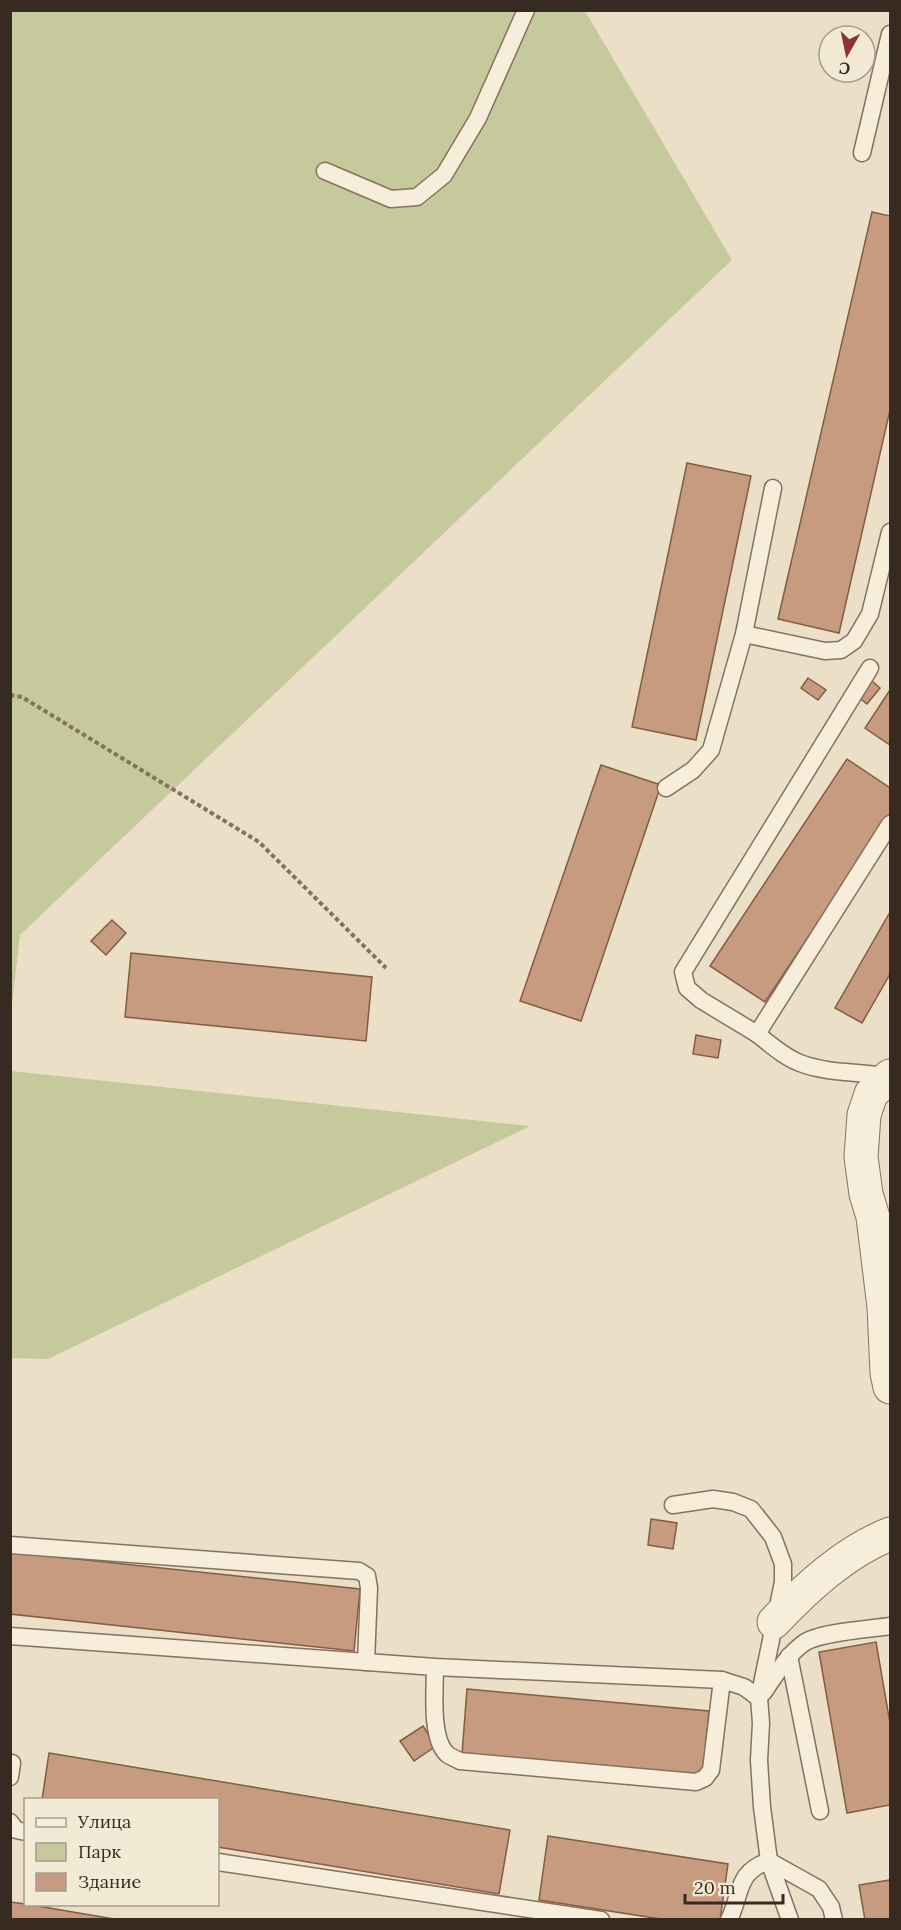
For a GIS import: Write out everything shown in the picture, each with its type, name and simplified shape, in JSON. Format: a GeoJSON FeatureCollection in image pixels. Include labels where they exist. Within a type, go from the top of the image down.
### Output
{"type":"FeatureCollection","features":[{"type":"Feature","properties":{"kind":"street"},"geometry":{"type":"LineString","coordinates":[[890,1076],[871,1094],[864,1115],[861,1157],[866,1194],[873,1217],[884,1307],[887,1373],[891,1387]]}},
{"type":"Feature","properties":{"kind":"street"},"geometry":{"type":"LineString","coordinates":[[774,1622],[813,1584],[852,1555],[891,1534]]}},
{"type":"Feature","properties":{"kind":"lane"},"geometry":{"type":"LineString","coordinates":[[325,171],[391,199],[417,197],[444,175],[478,118],[526,10]]}},
{"type":"Feature","properties":{"kind":"lane"},"geometry":{"type":"LineString","coordinates":[[862,153],[891,34]]}},
{"type":"Feature","properties":{"kind":"lane"},"geometry":{"type":"LineString","coordinates":[[666,788],[693,770],[711,750],[744,634],[773,488]]}},
{"type":"Feature","properties":{"kind":"lane"},"geometry":{"type":"LineString","coordinates":[[744,634],[825,651],[841,650],[848,646],[854,641],[870,614],[891,532]]}},
{"type":"Feature","properties":{"kind":"lane"},"geometry":{"type":"LineString","coordinates":[[870,668],[683,972],[687,988],[701,1000],[757,1034],[785,1055],[801,1063],[824,1069],[890,1076]]}},
{"type":"Feature","properties":{"kind":"lane"},"geometry":{"type":"LineString","coordinates":[[757,1034],[891,824]]}},
{"type":"Feature","properties":{"kind":"lane"},"geometry":{"type":"LineString","coordinates":[[673,1505],[713,1499],[733,1502],[751,1509],[773,1537],[783,1564],[783,1581],[759,1698],[761,1723],[759,1760],[762,1807],[770,1861],[790,1920]]}},
{"type":"Feature","properties":{"kind":"lane"},"geometry":{"type":"LineString","coordinates":[[10,1545],[359,1571],[367,1576],[369,1588],[366,1662]]}},
{"type":"Feature","properties":{"kind":"lane"},"geometry":{"type":"LineString","coordinates":[[759,1698],[789,1656],[806,1641],[822,1636],[891,1626]]}},
{"type":"Feature","properties":{"kind":"lane"},"geometry":{"type":"LineString","coordinates":[[10,1636],[435,1667],[722,1680],[744,1687],[759,1698]]}},
{"type":"Feature","properties":{"kind":"lane"},"geometry":{"type":"LineString","coordinates":[[789,1656],[820,1811]]}},
{"type":"Feature","properties":{"kind":"lane"},"geometry":{"type":"LineString","coordinates":[[435,1667],[435,1725],[440,1742],[447,1754],[460,1761],[696,1782],[705,1778],[711,1770],[722,1680]]}},
{"type":"Feature","properties":{"kind":"lane"},"geometry":{"type":"LineString","coordinates":[[10,1822],[16,1830],[24,1832]]}},
{"type":"Feature","properties":{"kind":"lane"},"geometry":{"type":"LineString","coordinates":[[729,1920],[740,1884],[756,1865],[770,1861],[819,1889],[831,1907],[834,1920]]}},
{"type":"Feature","properties":{"kind":"lane"},"geometry":{"type":"LineString","coordinates":[[219,1862],[601,1920]]}},
{"type":"Feature","properties":{"kind":"path"},"geometry":{"type":"LineString","coordinates":[[10,695],[22,697],[259,842],[386,968]]}},
{"type":"Feature","properties":{"kind":"green space"},"geometry":{"type":"Polygon","coordinates":[[[11,11],[585,11],[732,260],[20,935],[11,1012],[11,11]]]}},
{"type":"Feature","properties":{"kind":"green space"},"geometry":{"type":"Polygon","coordinates":[[[11,1071],[530,1126],[48,1359],[11,1358],[11,1071]]]}},
{"type":"Feature","properties":{"kind":"building"},"geometry":{"type":"Polygon","coordinates":[[[872,212],[890,216],[890,410],[839,633],[778,619],[872,212]]]}},
{"type":"Feature","properties":{"kind":"building"},"geometry":{"type":"Polygon","coordinates":[[[687,463],[751,476],[696,740],[632,727],[687,463]]]}},
{"type":"Feature","properties":{"kind":"building"},"geometry":{"type":"Polygon","coordinates":[[[808,678],[826,690],[818,700],[801,688],[808,678]]]}},
{"type":"Feature","properties":{"kind":"building"},"geometry":{"type":"Polygon","coordinates":[[[872,681],[880,688],[867,704],[858,697],[872,681]]]}},
{"type":"Feature","properties":{"kind":"building"},"geometry":{"type":"Polygon","coordinates":[[[890,690],[890,745],[865,728],[890,690]]]}},
{"type":"Feature","properties":{"kind":"building"},"geometry":{"type":"Polygon","coordinates":[[[847,759],[890,788],[890,814],[765,1002],[710,966],[847,759]]]}},
{"type":"Feature","properties":{"kind":"building"},"geometry":{"type":"Polygon","coordinates":[[[601,765],[661,785],[581,1021],[520,1001],[601,765]]]}},
{"type":"Feature","properties":{"kind":"building"},"geometry":{"type":"Polygon","coordinates":[[[890,912],[890,974],[862,1023],[835,1008],[890,912]]]}},
{"type":"Feature","properties":{"kind":"building"},"geometry":{"type":"Polygon","coordinates":[[[112,920],[126,933],[106,955],[91,941],[112,920]]]}},
{"type":"Feature","properties":{"kind":"building"},"geometry":{"type":"Polygon","coordinates":[[[131,953],[372,977],[366,1041],[125,1017],[131,953]]]}},
{"type":"Feature","properties":{"kind":"building"},"geometry":{"type":"Polygon","coordinates":[[[696,1035],[721,1040],[718,1058],[693,1054],[696,1035]]]}},
{"type":"Feature","properties":{"kind":"building"},"geometry":{"type":"Polygon","coordinates":[[[651,1519],[677,1523],[673,1549],[648,1545],[651,1519]]]}},
{"type":"Feature","properties":{"kind":"building"},"geometry":{"type":"Polygon","coordinates":[[[10,1552],[360,1589],[354,1651],[10,1614],[10,1552]]]}},
{"type":"Feature","properties":{"kind":"building"},"geometry":{"type":"Polygon","coordinates":[[[876,1642],[890,1723],[890,1805],[847,1813],[819,1652],[876,1642]]]}},
{"type":"Feature","properties":{"kind":"building"},"geometry":{"type":"Polygon","coordinates":[[[467,1689],[709,1711],[703,1775],[462,1754],[467,1689]]]}},
{"type":"Feature","properties":{"kind":"building"},"geometry":{"type":"Polygon","coordinates":[[[423,1726],[436,1746],[414,1761],[400,1741],[423,1726]]]}},
{"type":"Feature","properties":{"kind":"building"},"geometry":{"type":"Polygon","coordinates":[[[49,1753],[510,1830],[499,1894],[219,1847],[219,1798],[42,1798],[49,1753]]]}},
{"type":"Feature","properties":{"kind":"building"},"geometry":{"type":"Polygon","coordinates":[[[548,1836],[728,1864],[720,1920],[667,1920],[539,1900],[548,1836]]]}},
{"type":"Feature","properties":{"kind":"building"},"geometry":{"type":"Polygon","coordinates":[[[890,1880],[890,1920],[865,1920],[859,1885],[890,1880]]]}},
{"type":"Feature","properties":{"kind":"building"},"geometry":{"type":"Polygon","coordinates":[[[10,1902],[120,1920],[10,1920],[10,1902]]]}}]}
